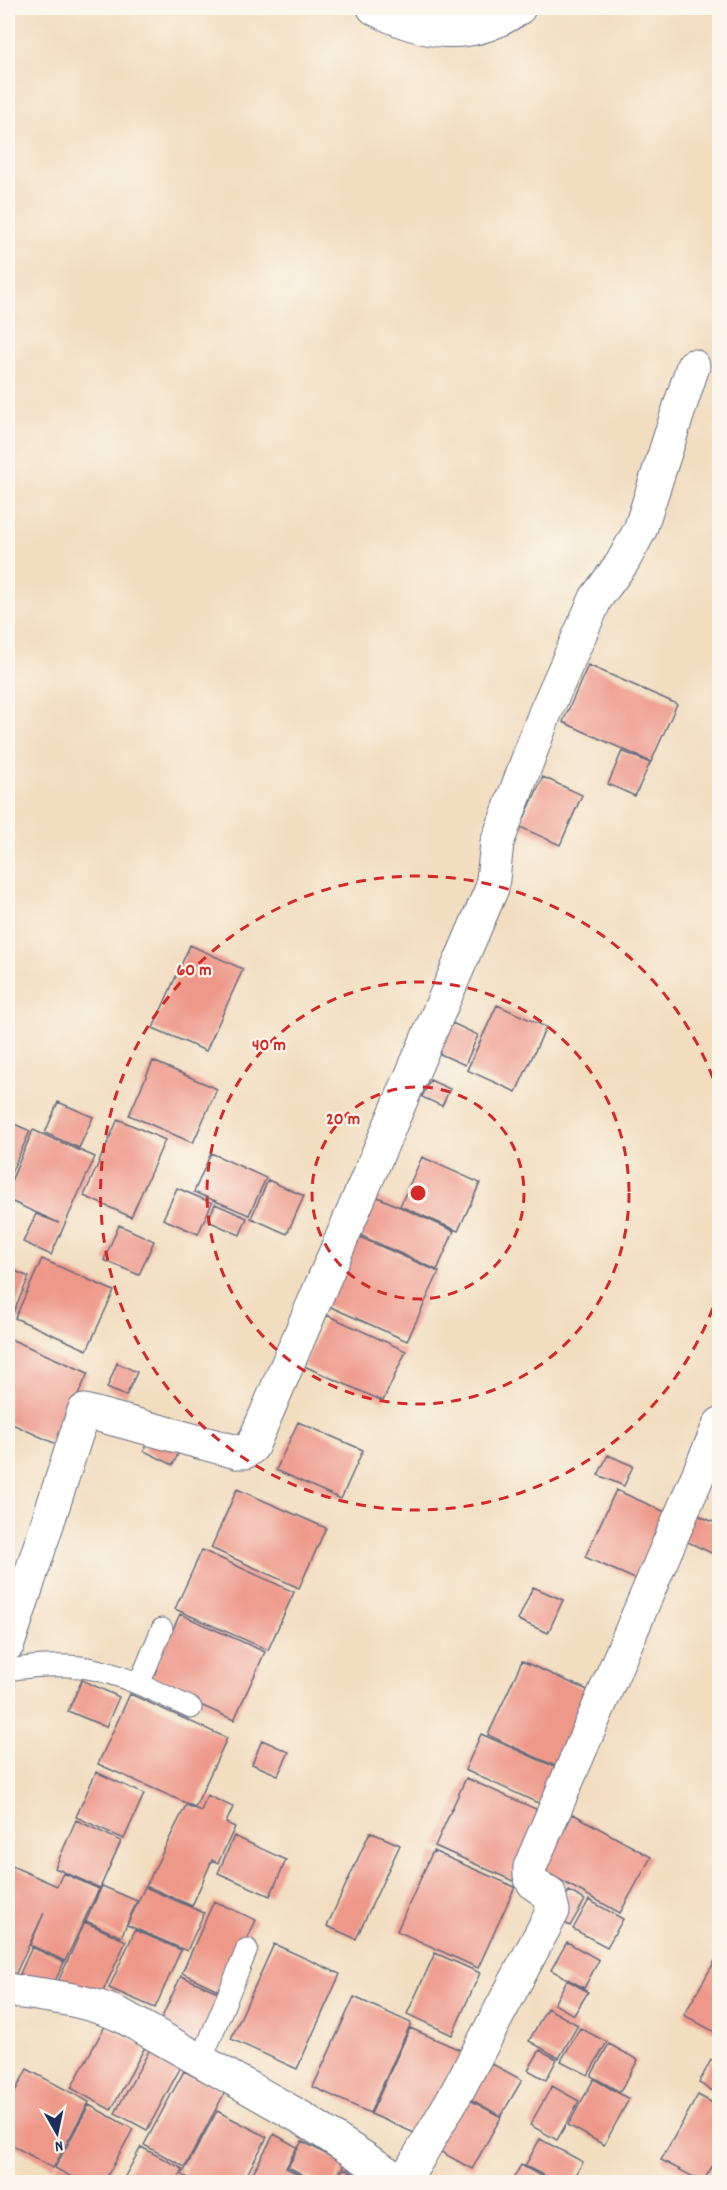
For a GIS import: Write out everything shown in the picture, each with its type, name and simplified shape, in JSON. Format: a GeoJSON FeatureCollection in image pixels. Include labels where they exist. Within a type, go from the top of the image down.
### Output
{"type":"FeatureCollection","features":[{"type":"Feature","properties":{"kind":"street"},"geometry":{"type":"LineString","coordinates":[[374,8],[404,23],[444,31],[475,30],[519,8]]}},
{"type":"Feature","properties":{"kind":"street"},"geometry":{"type":"LineString","coordinates":[[8,1644],[84,1411],[237,1452],[245,1452],[252,1447],[492,888],[497,843],[545,713],[596,598],[622,563],[640,530],[693,366]]}},
{"type":"Feature","properties":{"kind":"street"},"geometry":{"type":"LineString","coordinates":[[9,1994],[102,2006],[302,2118],[402,2182],[458,2090],[553,1911],[549,1893],[533,1884],[529,1876],[530,1867],[720,1424]]}},
{"type":"Feature","properties":{"kind":"lane"},"geometry":{"type":"LineString","coordinates":[[139,1684],[162,1629]]}},
{"type":"Feature","properties":{"kind":"lane"},"geometry":{"type":"LineString","coordinates":[[8,1670],[56,1664],[84,1666],[113,1673],[190,1708]]}},
{"type":"Feature","properties":{"kind":"lane"},"geometry":{"type":"LineString","coordinates":[[201,2061],[247,1950]]}},
{"type":"Feature","properties":{"kind":"building"},"geometry":{"type":"Polygon","coordinates":[[[588,665],[677,704],[651,762],[563,722],[588,665]]]}},
{"type":"Feature","properties":{"kind":"building"},"geometry":{"type":"Polygon","coordinates":[[[622,751],[650,763],[635,796],[608,784],[622,751]]]}},
{"type":"Feature","properties":{"kind":"building"},"geometry":{"type":"Polygon","coordinates":[[[543,777],[582,795],[560,845],[520,827],[543,777]]]}},
{"type":"Feature","properties":{"kind":"building"},"geometry":{"type":"Polygon","coordinates":[[[190,945],[243,969],[206,1051],[153,1028],[190,945]]]}},
{"type":"Feature","properties":{"kind":"building"},"geometry":{"type":"Polygon","coordinates":[[[497,1005],[546,1027],[516,1092],[467,1070],[497,1005]]]}},
{"type":"Feature","properties":{"kind":"building"},"geometry":{"type":"Polygon","coordinates":[[[452,1023],[478,1035],[465,1065],[438,1053],[452,1023]]]}},
{"type":"Feature","properties":{"kind":"building"},"geometry":{"type":"Polygon","coordinates":[[[153,1061],[217,1089],[193,1143],[129,1115],[153,1061]]]}},
{"type":"Feature","properties":{"kind":"building"},"geometry":{"type":"Polygon","coordinates":[[[430,1080],[450,1089],[442,1106],[422,1097],[430,1080]]]}},
{"type":"Feature","properties":{"kind":"building"},"geometry":{"type":"Polygon","coordinates":[[[58,1102],[93,1117],[79,1148],[45,1133],[58,1102]]]}},
{"type":"Feature","properties":{"kind":"building"},"geometry":{"type":"Polygon","coordinates":[[[118,1119],[165,1140],[131,1217],[84,1196],[118,1119]]]}},
{"type":"Feature","properties":{"kind":"building"},"geometry":{"type":"Polygon","coordinates":[[[12,1123],[30,1131],[10,1175],[8,1174],[8,1132],[12,1123]]]}},
{"type":"Feature","properties":{"kind":"building"},"geometry":{"type":"Polygon","coordinates":[[[33,1130],[95,1157],[51,1255],[23,1242],[36,1214],[59,1223],[8,1200],[8,1188],[33,1130]]]}},
{"type":"Feature","properties":{"kind":"building"},"geometry":{"type":"Polygon","coordinates":[[[211,1153],[266,1178],[249,1215],[194,1192],[211,1153]]]}},
{"type":"Feature","properties":{"kind":"building"},"geometry":{"type":"Polygon","coordinates":[[[422,1157],[480,1183],[458,1231],[400,1206],[422,1157]]]}},
{"type":"Feature","properties":{"kind":"building"},"geometry":{"type":"Polygon","coordinates":[[[268,1180],[304,1196],[287,1234],[251,1218],[268,1180]]]}},
{"type":"Feature","properties":{"kind":"building"},"geometry":{"type":"Polygon","coordinates":[[[177,1188],[212,1203],[198,1234],[163,1219],[177,1188]]]}},
{"type":"Feature","properties":{"kind":"building"},"geometry":{"type":"Polygon","coordinates":[[[373,1195],[454,1231],[437,1270],[355,1233],[373,1195]]]}},
{"type":"Feature","properties":{"kind":"building"},"geometry":{"type":"Polygon","coordinates":[[[215,1204],[247,1218],[240,1235],[208,1221],[215,1204]]]}},
{"type":"Feature","properties":{"kind":"building"},"geometry":{"type":"Polygon","coordinates":[[[119,1225],[154,1241],[139,1275],[104,1260],[119,1225]]]}},
{"type":"Feature","properties":{"kind":"building"},"geometry":{"type":"Polygon","coordinates":[[[355,1235],[439,1272],[407,1341],[324,1304],[355,1235]]]}},
{"type":"Feature","properties":{"kind":"building"},"geometry":{"type":"Polygon","coordinates":[[[42,1259],[114,1291],[87,1350],[15,1318],[42,1259]]]}},
{"type":"Feature","properties":{"kind":"building"},"geometry":{"type":"Polygon","coordinates":[[[8,1268],[29,1277],[8,1324],[8,1268]]]}},
{"type":"Feature","properties":{"kind":"building"},"geometry":{"type":"Polygon","coordinates":[[[327,1315],[406,1351],[383,1401],[304,1366],[327,1315]]]}},
{"type":"Feature","properties":{"kind":"building"},"geometry":{"type":"Polygon","coordinates":[[[8,1338],[88,1373],[56,1444],[8,1422],[8,1338]]]}},
{"type":"Feature","properties":{"kind":"building"},"geometry":{"type":"Polygon","coordinates":[[[117,1363],[137,1372],[126,1396],[107,1388],[117,1363]]]}},
{"type":"Feature","properties":{"kind":"building"},"geometry":{"type":"Polygon","coordinates":[[[298,1422],[363,1450],[341,1499],[276,1470],[298,1422]]]}},
{"type":"Feature","properties":{"kind":"building"},"geometry":{"type":"Polygon","coordinates":[[[151,1434],[181,1447],[173,1465],[144,1451],[151,1434]]]}},
{"type":"Feature","properties":{"kind":"building"},"geometry":{"type":"Polygon","coordinates":[[[608,1455],[633,1466],[624,1486],[598,1475],[608,1455]]]}},
{"type":"Feature","properties":{"kind":"building"},"geometry":{"type":"Polygon","coordinates":[[[237,1489],[326,1528],[299,1588],[211,1548],[237,1489]]]}},
{"type":"Feature","properties":{"kind":"building"},"geometry":{"type":"Polygon","coordinates":[[[616,1490],[672,1515],[642,1582],[585,1557],[616,1490]]]}},
{"type":"Feature","properties":{"kind":"building"},"geometry":{"type":"Polygon","coordinates":[[[689,1511],[720,1525],[720,1557],[677,1537],[689,1511]]]}},
{"type":"Feature","properties":{"kind":"building"},"geometry":{"type":"Polygon","coordinates":[[[202,1550],[294,1592],[268,1650],[175,1609],[202,1550]]]}},
{"type":"Feature","properties":{"kind":"building"},"geometry":{"type":"Polygon","coordinates":[[[533,1587],[563,1600],[548,1633],[518,1620],[533,1587]]]}},
{"type":"Feature","properties":{"kind":"building"},"geometry":{"type":"Polygon","coordinates":[[[180,1614],[265,1652],[234,1720],[149,1682],[180,1614]]]}},
{"type":"Feature","properties":{"kind":"building"},"geometry":{"type":"Polygon","coordinates":[[[522,1661],[601,1696],[566,1771],[488,1735],[522,1661]]]}},
{"type":"Feature","properties":{"kind":"building"},"geometry":{"type":"Polygon","coordinates":[[[82,1680],[119,1697],[106,1727],[68,1711],[82,1680]]]}},
{"type":"Feature","properties":{"kind":"building"},"geometry":{"type":"Polygon","coordinates":[[[130,1694],[227,1738],[195,1807],[98,1764],[130,1694]]]}},
{"type":"Feature","properties":{"kind":"building"},"geometry":{"type":"Polygon","coordinates":[[[481,1734],[566,1772],[549,1808],[465,1770],[481,1734]]]}},
{"type":"Feature","properties":{"kind":"building"},"geometry":{"type":"Polygon","coordinates":[[[262,1740],[289,1752],[278,1775],[252,1764],[262,1740]]]}},
{"type":"Feature","properties":{"kind":"building"},"geometry":{"type":"Polygon","coordinates":[[[96,1772],[144,1794],[124,1839],[76,1817],[96,1772]]]}},
{"type":"Feature","properties":{"kind":"building"},"geometry":{"type":"Polygon","coordinates":[[[466,1778],[545,1813],[513,1881],[435,1846],[466,1778]]]}},
{"type":"Feature","properties":{"kind":"building"},"geometry":{"type":"Polygon","coordinates":[[[207,1795],[233,1807],[226,1823],[235,1827],[218,1863],[212,1860],[192,1906],[146,1886],[186,1805],[201,1811],[207,1795]]]}},
{"type":"Feature","properties":{"kind":"building"},"geometry":{"type":"Polygon","coordinates":[[[573,1814],[651,1857],[620,1913],[542,1870],[573,1814]]]}},
{"type":"Feature","properties":{"kind":"building"},"geometry":{"type":"Polygon","coordinates":[[[76,1820],[121,1841],[100,1888],[55,1868],[76,1820]]]}},
{"type":"Feature","properties":{"kind":"building"},"geometry":{"type":"Polygon","coordinates":[[[370,1832],[400,1845],[356,1939],[327,1926],[370,1832]]]}},
{"type":"Feature","properties":{"kind":"building"},"geometry":{"type":"Polygon","coordinates":[[[234,1836],[286,1860],[270,1896],[218,1873],[234,1836]]]}},
{"type":"Feature","properties":{"kind":"building"},"geometry":{"type":"Polygon","coordinates":[[[433,1851],[515,1887],[478,1968],[397,1931],[433,1851]]]}},
{"type":"Feature","properties":{"kind":"building"},"geometry":{"type":"Polygon","coordinates":[[[12,1866],[57,1886],[63,1873],[99,1889],[65,1961],[30,1945],[44,1913],[9,1988],[8,1876],[12,1866]]]}},
{"type":"Feature","properties":{"kind":"building"},"geometry":{"type":"Polygon","coordinates":[[[102,1886],[137,1901],[121,1937],[86,1921],[102,1886]]]}},
{"type":"Feature","properties":{"kind":"building"},"geometry":{"type":"Polygon","coordinates":[[[145,1887],[204,1913],[187,1951],[127,1925],[145,1887]]]}},
{"type":"Feature","properties":{"kind":"building"},"geometry":{"type":"Polygon","coordinates":[[[569,1891],[585,1900],[570,1926],[554,1917],[569,1891]]]}},
{"type":"Feature","properties":{"kind":"building"},"geometry":{"type":"Polygon","coordinates":[[[589,1900],[623,1919],[607,1947],[573,1929],[589,1900]]]}},
{"type":"Feature","properties":{"kind":"building"},"geometry":{"type":"Polygon","coordinates":[[[214,1901],[256,1920],[222,1992],[182,1973],[214,1901]]]}},
{"type":"Feature","properties":{"kind":"building"},"geometry":{"type":"Polygon","coordinates":[[[85,1922],[126,1941],[99,2000],[58,1982],[85,1922]]]}},
{"type":"Feature","properties":{"kind":"building"},"geometry":{"type":"Polygon","coordinates":[[[135,1930],[181,1950],[155,2008],[109,1988],[135,1930]]]}},
{"type":"Feature","properties":{"kind":"building"},"geometry":{"type":"Polygon","coordinates":[[[567,1942],[599,1960],[584,1988],[551,1970],[567,1942]]]}},
{"type":"Feature","properties":{"kind":"building"},"geometry":{"type":"Polygon","coordinates":[[[274,1944],[340,1974],[297,2069],[231,2039],[274,1944]]]}},
{"type":"Feature","properties":{"kind":"building"},"geometry":{"type":"Polygon","coordinates":[[[32,1947],[64,1962],[50,1992],[18,1978],[32,1947]]]}},
{"type":"Feature","properties":{"kind":"building"},"geometry":{"type":"Polygon","coordinates":[[[720,1952],[720,2035],[684,2015],[720,1952]]]}},
{"type":"Feature","properties":{"kind":"building"},"geometry":{"type":"Polygon","coordinates":[[[435,1953],[480,1973],[452,2035],[407,2014],[435,1953]]]}},
{"type":"Feature","properties":{"kind":"building"},"geometry":{"type":"Polygon","coordinates":[[[181,1976],[222,1994],[198,2047],[157,2028],[181,1976]]]}},
{"type":"Feature","properties":{"kind":"building"},"geometry":{"type":"Polygon","coordinates":[[[567,1980],[588,1992],[574,2015],[554,2004],[567,1980]]]}},
{"type":"Feature","properties":{"kind":"building"},"geometry":{"type":"Polygon","coordinates":[[[354,1997],[411,2023],[370,2113],[313,2087],[354,1997]]]}},
{"type":"Feature","properties":{"kind":"building"},"geometry":{"type":"Polygon","coordinates":[[[547,2008],[578,2025],[559,2058],[529,2041],[547,2008]]]}},
{"type":"Feature","properties":{"kind":"building"},"geometry":{"type":"Polygon","coordinates":[[[105,2026],[145,2047],[111,2110],[71,2088],[105,2026]]]}},
{"type":"Feature","properties":{"kind":"building"},"geometry":{"type":"Polygon","coordinates":[[[410,2028],[467,2053],[428,2139],[371,2114],[410,2028]]]}},
{"type":"Feature","properties":{"kind":"building"},"geometry":{"type":"Polygon","coordinates":[[[580,2028],[607,2042],[588,2075],[561,2061],[580,2028]]]}},
{"type":"Feature","properties":{"kind":"building"},"geometry":{"type":"Polygon","coordinates":[[[153,2044],[184,2061],[147,2130],[115,2113],[153,2044]]]}},
{"type":"Feature","properties":{"kind":"building"},"geometry":{"type":"Polygon","coordinates":[[[609,2044],[638,2060],[620,2092],[591,2076],[609,2044]]]}},
{"type":"Feature","properties":{"kind":"building"},"geometry":{"type":"Polygon","coordinates":[[[540,2050],[557,2059],[546,2080],[528,2070],[540,2050]]]}},
{"type":"Feature","properties":{"kind":"building"},"geometry":{"type":"Polygon","coordinates":[[[483,2059],[522,2080],[501,2116],[463,2095],[483,2059]]]}},
{"type":"Feature","properties":{"kind":"building"},"geometry":{"type":"Polygon","coordinates":[[[711,2060],[720,2065],[720,2095],[699,2083],[711,2060]]]}},
{"type":"Feature","properties":{"kind":"building"},"geometry":{"type":"Polygon","coordinates":[[[27,2069],[89,2102],[53,2168],[8,2143],[8,2105],[27,2069]]]}},
{"type":"Feature","properties":{"kind":"building"},"geometry":{"type":"Polygon","coordinates":[[[184,2071],[225,2092],[185,2167],[144,2145],[184,2071]]]}},
{"type":"Feature","properties":{"kind":"building"},"geometry":{"type":"Polygon","coordinates":[[[594,2079],[629,2099],[604,2145],[568,2125],[594,2079]]]}},
{"type":"Feature","properties":{"kind":"building"},"geometry":{"type":"Polygon","coordinates":[[[552,2086],[579,2101],[557,2140],[530,2125],[552,2086]]]}},
{"type":"Feature","properties":{"kind":"building"},"geometry":{"type":"Polygon","coordinates":[[[461,2095],[501,2117],[472,2169],[432,2147],[461,2095]]]}},
{"type":"Feature","properties":{"kind":"building"},"geometry":{"type":"Polygon","coordinates":[[[698,2095],[720,2107],[720,2153],[703,2182],[661,2160],[698,2095]]]}},
{"type":"Feature","properties":{"kind":"building"},"geometry":{"type":"Polygon","coordinates":[[[89,2105],[133,2129],[104,2182],[81,2182],[55,2168],[89,2105]]]}},
{"type":"Feature","properties":{"kind":"building"},"geometry":{"type":"Polygon","coordinates":[[[217,2111],[267,2137],[243,2182],[197,2182],[182,2175],[217,2111]]]}},
{"type":"Feature","properties":{"kind":"building"},"geometry":{"type":"Polygon","coordinates":[[[274,2134],[297,2147],[286,2168],[306,2178],[303,2182],[248,2182],[274,2134]]]}},
{"type":"Feature","properties":{"kind":"building"},"geometry":{"type":"Polygon","coordinates":[[[540,2139],[583,2162],[572,2182],[557,2182],[525,2166],[540,2139]]]}},
{"type":"Feature","properties":{"kind":"building"},"geometry":{"type":"Polygon","coordinates":[[[302,2141],[344,2164],[334,2182],[317,2182],[288,2167],[302,2141]]]}},
{"type":"Feature","properties":{"kind":"building"},"geometry":{"type":"Polygon","coordinates":[[[141,2147],[183,2169],[176,2182],[122,2182],[141,2147]]]}},
{"type":"Feature","properties":{"kind":"building"},"geometry":{"type":"Polygon","coordinates":[[[521,2165],[552,2182],[511,2182],[521,2165]]]}},
{"type":"Feature","properties":{"kind":"building"},"geometry":{"type":"Polygon","coordinates":[[[344,2168],[367,2181],[336,2182],[344,2168]]]}}]}
